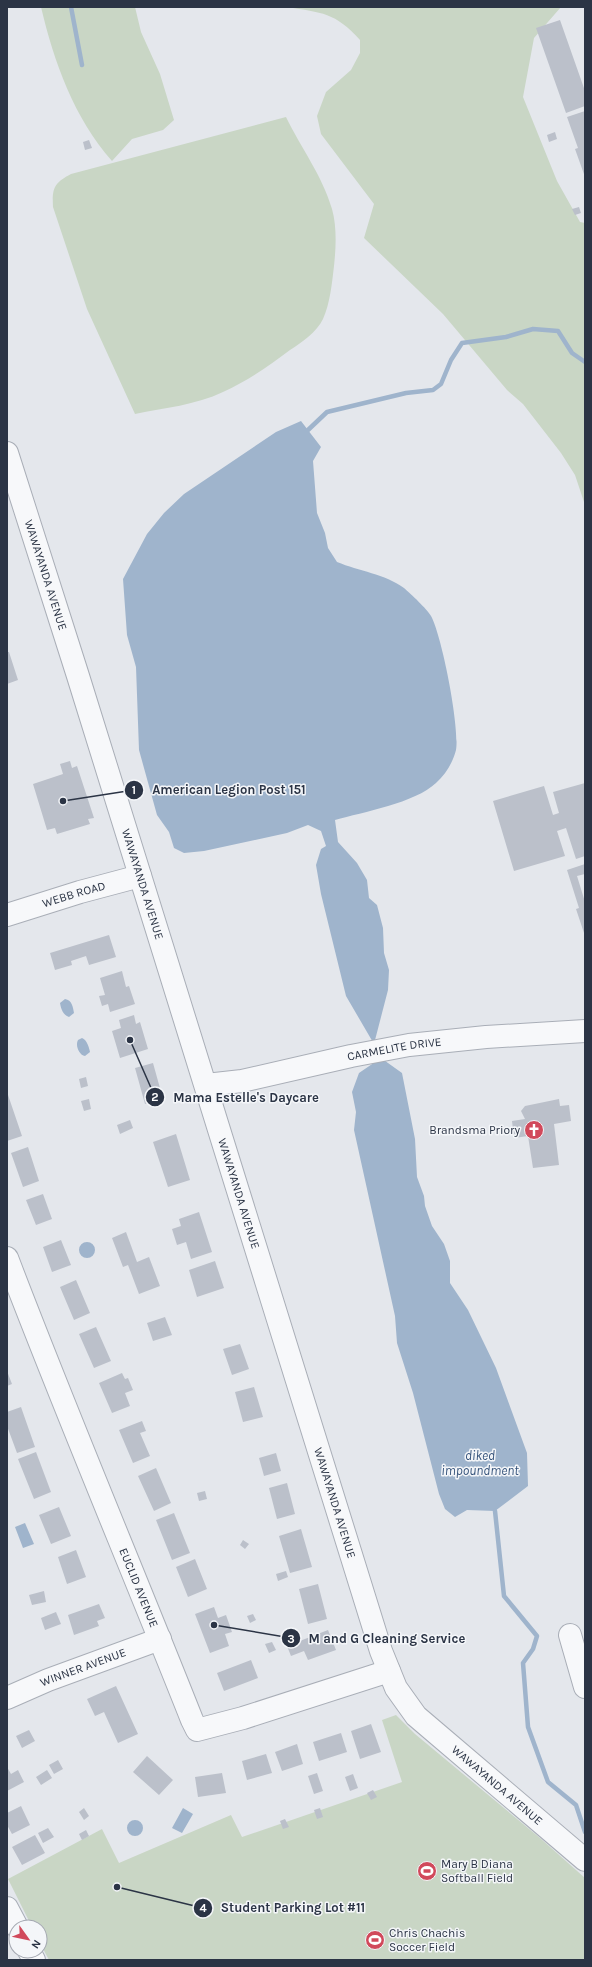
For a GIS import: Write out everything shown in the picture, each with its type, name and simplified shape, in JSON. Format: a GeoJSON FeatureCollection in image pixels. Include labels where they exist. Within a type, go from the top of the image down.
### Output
{"type":"FeatureCollection","features":[{"type":"Feature","properties":{"kind":"street","name":"WAWAYANDA AVENUE"},"geometry":{"type":"LineString","coordinates":[[7,453],[206,1085],[379,1644],[389,1671],[401,1697],[416,1716],[585,1860]]}},
{"type":"Feature","properties":{"kind":"street","name":"WEBB ROAD"},"geometry":{"type":"LineString","coordinates":[[7,915],[80,892],[140,876]]}},
{"type":"Feature","properties":{"kind":"street","name":"CARMELITE DRIVE"},"geometry":{"type":"LineString","coordinates":[[206,1085],[242,1081],[351,1056],[409,1045],[486,1037],[585,1031]]}},
{"type":"Feature","properties":{"kind":"street","name":"EUCLID AVENUE"},"geometry":{"type":"LineString","coordinates":[[7,1258],[46,1360],[197,1730],[243,1718],[389,1671]]}},
{"type":"Feature","properties":{"kind":"street"},"geometry":{"type":"LineString","coordinates":[[570,1635],[585,1687]]}},
{"type":"Feature","properties":{"kind":"street","name":"WINNER AVENUE"},"geometry":{"type":"LineString","coordinates":[[7,1698],[48,1680],[160,1639]]}},
{"type":"Feature","properties":{"kind":"street"},"geometry":{"type":"LineString","coordinates":[[7,1908],[13,1919]]}},
{"type":"Feature","properties":{"kind":"green space"},"geometry":{"type":"Polygon","coordinates":[[[41,7],[135,7],[141,32],[160,74],[174,120],[163,130],[132,139],[112,161],[87,127],[76,108],[59,69],[41,7]]]}},
{"type":"Feature","properties":{"kind":"green space"},"geometry":{"type":"Polygon","coordinates":[[[287,7],[561,7],[534,38],[523,97],[557,181],[580,222],[585,223],[585,505],[575,475],[561,453],[523,404],[507,390],[443,314],[364,238],[374,204],[321,134],[317,116],[326,92],[351,70],[360,53],[360,40],[343,24],[327,15],[287,7]]]}},
{"type":"Feature","properties":{"kind":"green space"},"geometry":{"type":"Polygon","coordinates":[[[286,117],[323,185],[334,216],[336,237],[334,266],[329,300],[323,319],[313,333],[304,341],[258,373],[232,388],[191,403],[135,414],[87,309],[53,207],[55,187],[61,180],[71,174],[286,117]]]}},
{"type":"Feature","properties":{"kind":"green space"},"geometry":{"type":"Polygon","coordinates":[[[396,1715],[415,1734],[540,1838],[585,1878],[585,1960],[49,1960],[48,1919],[28,1919],[8,1879],[102,1829],[119,1863],[231,1815],[242,1837],[402,1782],[382,1720],[396,1715]]]}},
{"type":"Feature","properties":{"kind":"water"},"geometry":{"type":"Polygon","coordinates":[[[301,421],[321,447],[313,461],[317,513],[325,533],[328,548],[337,562],[397,583],[429,613],[440,642],[453,703],[457,739],[456,750],[446,772],[436,783],[427,790],[402,801],[335,820],[338,842],[357,863],[367,880],[369,898],[377,905],[383,928],[384,953],[389,970],[388,990],[374,1044],[346,996],[321,894],[316,865],[321,849],[326,846],[321,831],[308,825],[287,833],[204,851],[184,853],[174,848],[169,832],[157,815],[139,750],[136,667],[127,635],[123,579],[147,534],[164,513],[184,494],[276,432],[301,421]]]}},
{"type":"Feature","properties":{"kind":"water"},"geometry":{"type":"Polygon","coordinates":[[[65,999],[71,1002],[73,1008],[74,1013],[69,1017],[64,1013],[60,1005],[60,1003],[65,999]]]}},
{"type":"Feature","properties":{"kind":"water"},"geometry":{"type":"Polygon","coordinates":[[[82,1038],[86,1042],[90,1052],[85,1056],[79,1052],[77,1047],[78,1040],[82,1038]]]}},
{"type":"Feature","properties":{"kind":"water","name":"diked impoundment"},"geometry":{"type":"Polygon","coordinates":[[[381,1058],[402,1073],[415,1139],[417,1177],[432,1226],[444,1244],[450,1261],[450,1283],[468,1310],[496,1368],[527,1453],[528,1486],[495,1511],[467,1510],[455,1517],[445,1509],[439,1494],[413,1393],[397,1343],[395,1316],[354,1130],[356,1112],[352,1092],[359,1073],[381,1058]]]}},
{"type":"Feature","properties":{"kind":"water"},"geometry":{"type":"Polygon","coordinates":[[[84,1242],[90,1242],[95,1247],[93,1256],[90,1258],[84,1258],[79,1253],[79,1247],[84,1242]]]}},
{"type":"Feature","properties":{"kind":"water"},"geometry":{"type":"Polygon","coordinates":[[[25,1523],[34,1544],[23,1548],[15,1527],[25,1523]]]}},
{"type":"Feature","properties":{"kind":"water"},"geometry":{"type":"Polygon","coordinates":[[[183,1808],[193,1814],[182,1833],[172,1828],[183,1808]]]}},
{"type":"Feature","properties":{"kind":"water"},"geometry":{"type":"Polygon","coordinates":[[[135,1820],[141,1822],[143,1828],[141,1834],[135,1836],[129,1834],[127,1828],[129,1822],[135,1820]]]}},
{"type":"Feature","properties":{"kind":"building"},"geometry":{"type":"Polygon","coordinates":[[[560,20],[585,91],[585,106],[566,113],[536,28],[560,20]]]}},
{"type":"Feature","properties":{"kind":"building"},"geometry":{"type":"Polygon","coordinates":[[[585,111],[585,177],[575,149],[578,148],[567,117],[585,111]]]}},
{"type":"Feature","properties":{"kind":"building"},"geometry":{"type":"Polygon","coordinates":[[[555,132],[557,139],[549,142],[547,135],[555,132]]]}},
{"type":"Feature","properties":{"kind":"building"},"geometry":{"type":"Polygon","coordinates":[[[89,140],[92,148],[85,150],[83,142],[89,140]]]}},
{"type":"Feature","properties":{"kind":"building"},"geometry":{"type":"Polygon","coordinates":[[[579,207],[581,213],[575,215],[572,209],[579,207]]]}},
{"type":"Feature","properties":{"kind":"building"},"geometry":{"type":"Polygon","coordinates":[[[7,652],[9,652],[18,680],[7,684],[7,652]]]}},
{"type":"Feature","properties":{"kind":"building"},"geometry":{"type":"Polygon","coordinates":[[[70,761],[72,768],[77,766],[94,818],[88,819],[90,824],[57,834],[55,828],[47,830],[33,784],[63,774],[60,764],[70,761]]]}},
{"type":"Feature","properties":{"kind":"building"},"geometry":{"type":"Polygon","coordinates":[[[585,783],[585,856],[576,859],[566,828],[557,831],[565,856],[514,871],[493,801],[544,786],[553,815],[559,813],[553,792],[585,783]]]}},
{"type":"Feature","properties":{"kind":"building"},"geometry":{"type":"Polygon","coordinates":[[[585,864],[585,874],[577,876],[585,902],[585,936],[576,909],[579,908],[567,870],[585,864]]]}},
{"type":"Feature","properties":{"kind":"building"},"geometry":{"type":"Polygon","coordinates":[[[109,935],[116,957],[89,965],[86,956],[71,961],[72,965],[55,970],[50,953],[109,935]]]}},
{"type":"Feature","properties":{"kind":"building"},"geometry":{"type":"Polygon","coordinates":[[[122,971],[126,987],[129,986],[135,1004],[110,1012],[108,1004],[102,1006],[99,996],[105,995],[100,978],[122,971]]]}},
{"type":"Feature","properties":{"kind":"building"},"geometry":{"type":"Polygon","coordinates":[[[134,1015],[136,1024],[140,1022],[148,1049],[120,1058],[112,1031],[121,1028],[119,1020],[134,1015]]]}},
{"type":"Feature","properties":{"kind":"building"},"geometry":{"type":"Polygon","coordinates":[[[153,1063],[163,1099],[145,1104],[135,1068],[153,1063]]]}},
{"type":"Feature","properties":{"kind":"building"},"geometry":{"type":"Polygon","coordinates":[[[86,1077],[88,1086],[81,1088],[79,1079],[86,1077]]]}},
{"type":"Feature","properties":{"kind":"building"},"geometry":{"type":"Polygon","coordinates":[[[7,1092],[22,1136],[7,1141],[7,1092]]]}},
{"type":"Feature","properties":{"kind":"building"},"geometry":{"type":"Polygon","coordinates":[[[89,1099],[91,1109],[84,1111],[81,1101],[89,1099]]]}},
{"type":"Feature","properties":{"kind":"building","name":"Brandsma Priory"},"geometry":{"type":"Polygon","coordinates":[[[559,1099],[560,1106],[569,1105],[571,1121],[554,1124],[559,1165],[533,1168],[528,1136],[514,1138],[512,1121],[525,1119],[521,1111],[525,1106],[559,1099]]]}},
{"type":"Feature","properties":{"kind":"building"},"geometry":{"type":"Polygon","coordinates":[[[130,1120],[133,1128],[120,1134],[117,1125],[130,1120]]]}},
{"type":"Feature","properties":{"kind":"building"},"geometry":{"type":"Polygon","coordinates":[[[176,1134],[190,1180],[168,1187],[153,1142],[176,1134]]]}},
{"type":"Feature","properties":{"kind":"building"},"geometry":{"type":"Polygon","coordinates":[[[28,1147],[39,1181],[23,1187],[11,1153],[28,1147]]]}},
{"type":"Feature","properties":{"kind":"building"},"geometry":{"type":"Polygon","coordinates":[[[43,1194],[52,1219],[36,1225],[26,1200],[43,1194]]]}},
{"type":"Feature","properties":{"kind":"building"},"geometry":{"type":"Polygon","coordinates":[[[199,1212],[212,1252],[191,1259],[186,1242],[177,1245],[172,1229],[181,1226],[179,1219],[199,1212]]]}},
{"type":"Feature","properties":{"kind":"building"},"geometry":{"type":"Polygon","coordinates":[[[126,1232],[137,1262],[149,1257],[160,1286],[139,1294],[128,1265],[123,1267],[112,1238],[126,1232]]]}},
{"type":"Feature","properties":{"kind":"building"},"geometry":{"type":"Polygon","coordinates":[[[61,1240],[71,1265],[52,1272],[43,1247],[61,1240]]]}},
{"type":"Feature","properties":{"kind":"building"},"geometry":{"type":"Polygon","coordinates":[[[215,1261],[224,1288],[197,1297],[189,1270],[215,1261]]]}},
{"type":"Feature","properties":{"kind":"building"},"geometry":{"type":"Polygon","coordinates":[[[76,1280],[90,1313],[74,1320],[60,1287],[76,1280]]]}},
{"type":"Feature","properties":{"kind":"building"},"geometry":{"type":"Polygon","coordinates":[[[165,1317],[172,1335],[153,1341],[147,1323],[165,1317]]]}},
{"type":"Feature","properties":{"kind":"building"},"geometry":{"type":"Polygon","coordinates":[[[96,1327],[111,1361],[94,1368],[79,1334],[96,1327]]]}},
{"type":"Feature","properties":{"kind":"building"},"geometry":{"type":"Polygon","coordinates":[[[240,1344],[249,1369],[232,1375],[223,1349],[240,1344]]]}},
{"type":"Feature","properties":{"kind":"building"},"geometry":{"type":"Polygon","coordinates":[[[7,1371],[12,1384],[7,1386],[7,1371]]]}},
{"type":"Feature","properties":{"kind":"building"},"geometry":{"type":"Polygon","coordinates":[[[122,1373],[125,1379],[128,1378],[133,1390],[125,1393],[130,1406],[112,1413],[99,1383],[122,1373]]]}},
{"type":"Feature","properties":{"kind":"building"},"geometry":{"type":"Polygon","coordinates":[[[254,1387],[263,1417],[243,1422],[235,1392],[254,1387]]]}},
{"type":"Feature","properties":{"kind":"building"},"geometry":{"type":"Polygon","coordinates":[[[21,1407],[35,1447],[17,1453],[7,1426],[7,1412],[21,1407]]]}},
{"type":"Feature","properties":{"kind":"building"},"geometry":{"type":"Polygon","coordinates":[[[142,1421],[146,1431],[140,1433],[150,1456],[133,1463],[119,1430],[142,1421]]]}},
{"type":"Feature","properties":{"kind":"building"},"geometry":{"type":"Polygon","coordinates":[[[36,1452],[51,1492],[34,1499],[18,1459],[36,1452]]]}},
{"type":"Feature","properties":{"kind":"building"},"geometry":{"type":"Polygon","coordinates":[[[276,1453],[281,1471],[264,1476],[259,1458],[276,1453]]]}},
{"type":"Feature","properties":{"kind":"building"},"geometry":{"type":"Polygon","coordinates":[[[156,1468],[171,1503],[154,1511],[138,1476],[156,1468]]]}},
{"type":"Feature","properties":{"kind":"building"},"geometry":{"type":"Polygon","coordinates":[[[287,1483],[295,1514],[277,1519],[269,1488],[287,1483]]]}},
{"type":"Feature","properties":{"kind":"building"},"geometry":{"type":"Polygon","coordinates":[[[205,1491],[207,1499],[199,1501],[197,1493],[205,1491]]]}},
{"type":"Feature","properties":{"kind":"building"},"geometry":{"type":"Polygon","coordinates":[[[59,1507],[71,1536],[51,1544],[39,1515],[59,1507]]]}},
{"type":"Feature","properties":{"kind":"building"},"geometry":{"type":"Polygon","coordinates":[[[174,1513],[190,1553],[172,1560],[156,1520],[174,1513]]]}},
{"type":"Feature","properties":{"kind":"building"},"geometry":{"type":"Polygon","coordinates":[[[301,1529],[312,1567],[290,1573],[279,1536],[301,1529]]]}},
{"type":"Feature","properties":{"kind":"building"},"geometry":{"type":"Polygon","coordinates":[[[243,1540],[249,1544],[245,1549],[240,1545],[243,1540]]]}},
{"type":"Feature","properties":{"kind":"building"},"geometry":{"type":"Polygon","coordinates":[[[76,1550],[86,1577],[67,1584],[58,1557],[76,1550]]]}},
{"type":"Feature","properties":{"kind":"building"},"geometry":{"type":"Polygon","coordinates":[[[195,1559],[207,1589],[188,1597],[176,1567],[195,1559]]]}},
{"type":"Feature","properties":{"kind":"building"},"geometry":{"type":"Polygon","coordinates":[[[286,1571],[288,1577],[278,1581],[276,1574],[286,1571]]]}},
{"type":"Feature","properties":{"kind":"building"},"geometry":{"type":"Polygon","coordinates":[[[318,1584],[327,1619],[308,1624],[299,1589],[318,1584]]]}},
{"type":"Feature","properties":{"kind":"building"},"geometry":{"type":"Polygon","coordinates":[[[44,1591],[46,1602],[32,1605],[29,1595],[44,1591]]]}},
{"type":"Feature","properties":{"kind":"building"},"geometry":{"type":"Polygon","coordinates":[[[99,1604],[105,1618],[97,1621],[99,1626],[74,1635],[68,1615],[99,1604]]]}},
{"type":"Feature","properties":{"kind":"building"},"geometry":{"type":"Polygon","coordinates":[[[214,1607],[218,1618],[226,1615],[232,1632],[225,1634],[229,1646],[210,1653],[195,1614],[214,1607]]]}},
{"type":"Feature","properties":{"kind":"building"},"geometry":{"type":"Polygon","coordinates":[[[56,1612],[61,1624],[45,1630],[41,1618],[56,1612]]]}},
{"type":"Feature","properties":{"kind":"building"},"geometry":{"type":"Polygon","coordinates":[[[253,1614],[256,1620],[250,1623],[247,1616],[253,1614]]]}},
{"type":"Feature","properties":{"kind":"building"},"geometry":{"type":"Polygon","coordinates":[[[328,1630],[336,1650],[308,1660],[304,1651],[291,1656],[287,1646],[328,1630]]]}},
{"type":"Feature","properties":{"kind":"building"},"geometry":{"type":"Polygon","coordinates":[[[272,1642],[276,1650],[269,1653],[265,1644],[272,1642]]]}},
{"type":"Feature","properties":{"kind":"building"},"geometry":{"type":"Polygon","coordinates":[[[251,1660],[258,1678],[224,1691],[217,1673],[251,1660]]]}},
{"type":"Feature","properties":{"kind":"building"},"geometry":{"type":"Polygon","coordinates":[[[116,1686],[138,1734],[118,1743],[104,1712],[95,1716],[87,1699],[116,1686]]]}},
{"type":"Feature","properties":{"kind":"building"},"geometry":{"type":"Polygon","coordinates":[[[371,1724],[381,1752],[360,1759],[351,1731],[371,1724]]]}},
{"type":"Feature","properties":{"kind":"building"},"geometry":{"type":"Polygon","coordinates":[[[29,1730],[35,1741],[22,1748],[16,1736],[29,1730]]]}},
{"type":"Feature","properties":{"kind":"building"},"geometry":{"type":"Polygon","coordinates":[[[341,1733],[347,1752],[319,1761],[313,1742],[341,1733]]]}},
{"type":"Feature","properties":{"kind":"building"},"geometry":{"type":"Polygon","coordinates":[[[297,1744],[303,1764],[282,1771],[275,1752],[297,1744]]]}},
{"type":"Feature","properties":{"kind":"building"},"geometry":{"type":"Polygon","coordinates":[[[266,1754],[272,1773],[247,1780],[242,1761],[266,1754]]]}},
{"type":"Feature","properties":{"kind":"building"},"geometry":{"type":"Polygon","coordinates":[[[147,1756],[173,1780],[159,1795],[133,1772],[147,1756]]]}},
{"type":"Feature","properties":{"kind":"building"},"geometry":{"type":"Polygon","coordinates":[[[58,1760],[63,1769],[54,1774],[49,1765],[58,1760]]]}},
{"type":"Feature","properties":{"kind":"building"},"geometry":{"type":"Polygon","coordinates":[[[7,1767],[11,1774],[18,1770],[24,1782],[7,1791],[7,1767]]]}},
{"type":"Feature","properties":{"kind":"building"},"geometry":{"type":"Polygon","coordinates":[[[47,1770],[52,1778],[41,1785],[36,1777],[47,1770]]]}},
{"type":"Feature","properties":{"kind":"building"},"geometry":{"type":"Polygon","coordinates":[[[222,1773],[226,1793],[198,1797],[195,1777],[222,1773]]]}},
{"type":"Feature","properties":{"kind":"building"},"geometry":{"type":"Polygon","coordinates":[[[317,1773],[323,1791],[314,1794],[308,1776],[317,1773]]]}},
{"type":"Feature","properties":{"kind":"building"},"geometry":{"type":"Polygon","coordinates":[[[353,1774],[358,1788],[350,1791],[345,1777],[353,1774]]]}},
{"type":"Feature","properties":{"kind":"building"},"geometry":{"type":"Polygon","coordinates":[[[373,1790],[377,1797],[371,1800],[367,1793],[373,1790]]]}},
{"type":"Feature","properties":{"kind":"building"},"geometry":{"type":"Polygon","coordinates":[[[21,1806],[30,1825],[12,1834],[7,1825],[7,1813],[21,1806]]]}},
{"type":"Feature","properties":{"kind":"building"},"geometry":{"type":"Polygon","coordinates":[[[84,1808],[89,1816],[84,1820],[79,1812],[84,1808]]]}},
{"type":"Feature","properties":{"kind":"building"},"geometry":{"type":"Polygon","coordinates":[[[320,1808],[323,1817],[317,1819],[314,1810],[320,1808]]]}},
{"type":"Feature","properties":{"kind":"building"},"geometry":{"type":"Polygon","coordinates":[[[285,1819],[289,1827],[283,1829],[280,1821],[285,1819]]]}},
{"type":"Feature","properties":{"kind":"building"},"geometry":{"type":"Polygon","coordinates":[[[48,1828],[54,1837],[43,1843],[38,1833],[48,1828]]]}},
{"type":"Feature","properties":{"kind":"building"},"geometry":{"type":"Polygon","coordinates":[[[86,1830],[89,1836],[82,1840],[79,1834],[86,1830]]]}},
{"type":"Feature","properties":{"kind":"building"},"geometry":{"type":"Polygon","coordinates":[[[35,1835],[45,1853],[22,1865],[12,1847],[35,1835]]]}},
{"type":"Feature","properties":{"kind":"waterway"},"geometry":{"type":"LineString","coordinates":[[71,7],[82,65]]}},
{"type":"Feature","properties":{"kind":"waterway"},"geometry":{"type":"LineString","coordinates":[[308,430],[327,412],[406,393],[433,390],[441,384],[451,360],[462,343],[506,337],[533,329],[558,331],[572,353],[585,362]]}},
{"type":"Feature","properties":{"kind":"waterway"},"geometry":{"type":"LineString","coordinates":[[495,1511],[504,1596],[537,1636],[533,1649],[523,1663],[528,1727],[548,1782],[576,1805],[585,1832]]}},
{"type":"Feature","properties":{"kind":"place","name":"American Legion Post 151"},"geometry":{"type":"Point","coordinates":[63,801]}},
{"type":"Feature","properties":{"kind":"place","name":"Mama Estelle's Daycare"},"geometry":{"type":"Point","coordinates":[130,1040]}},
{"type":"Feature","properties":{"kind":"place","name":"Brandsma Priory"},"geometry":{"type":"Point","coordinates":[534,1130]}},
{"type":"Feature","properties":{"kind":"place","name":"M and G Cleaning Service"},"geometry":{"type":"Point","coordinates":[214,1625]}},
{"type":"Feature","properties":{"kind":"place","name":"Mary B Diana Softball Field"},"geometry":{"type":"Point","coordinates":[427,1871]}},
{"type":"Feature","properties":{"kind":"place","name":"Student Parking Lot #11"},"geometry":{"type":"Point","coordinates":[117,1887]}},
{"type":"Feature","properties":{"kind":"place","name":"Chris Chachis Soccer Field"},"geometry":{"type":"Point","coordinates":[375,1940]}}]}
